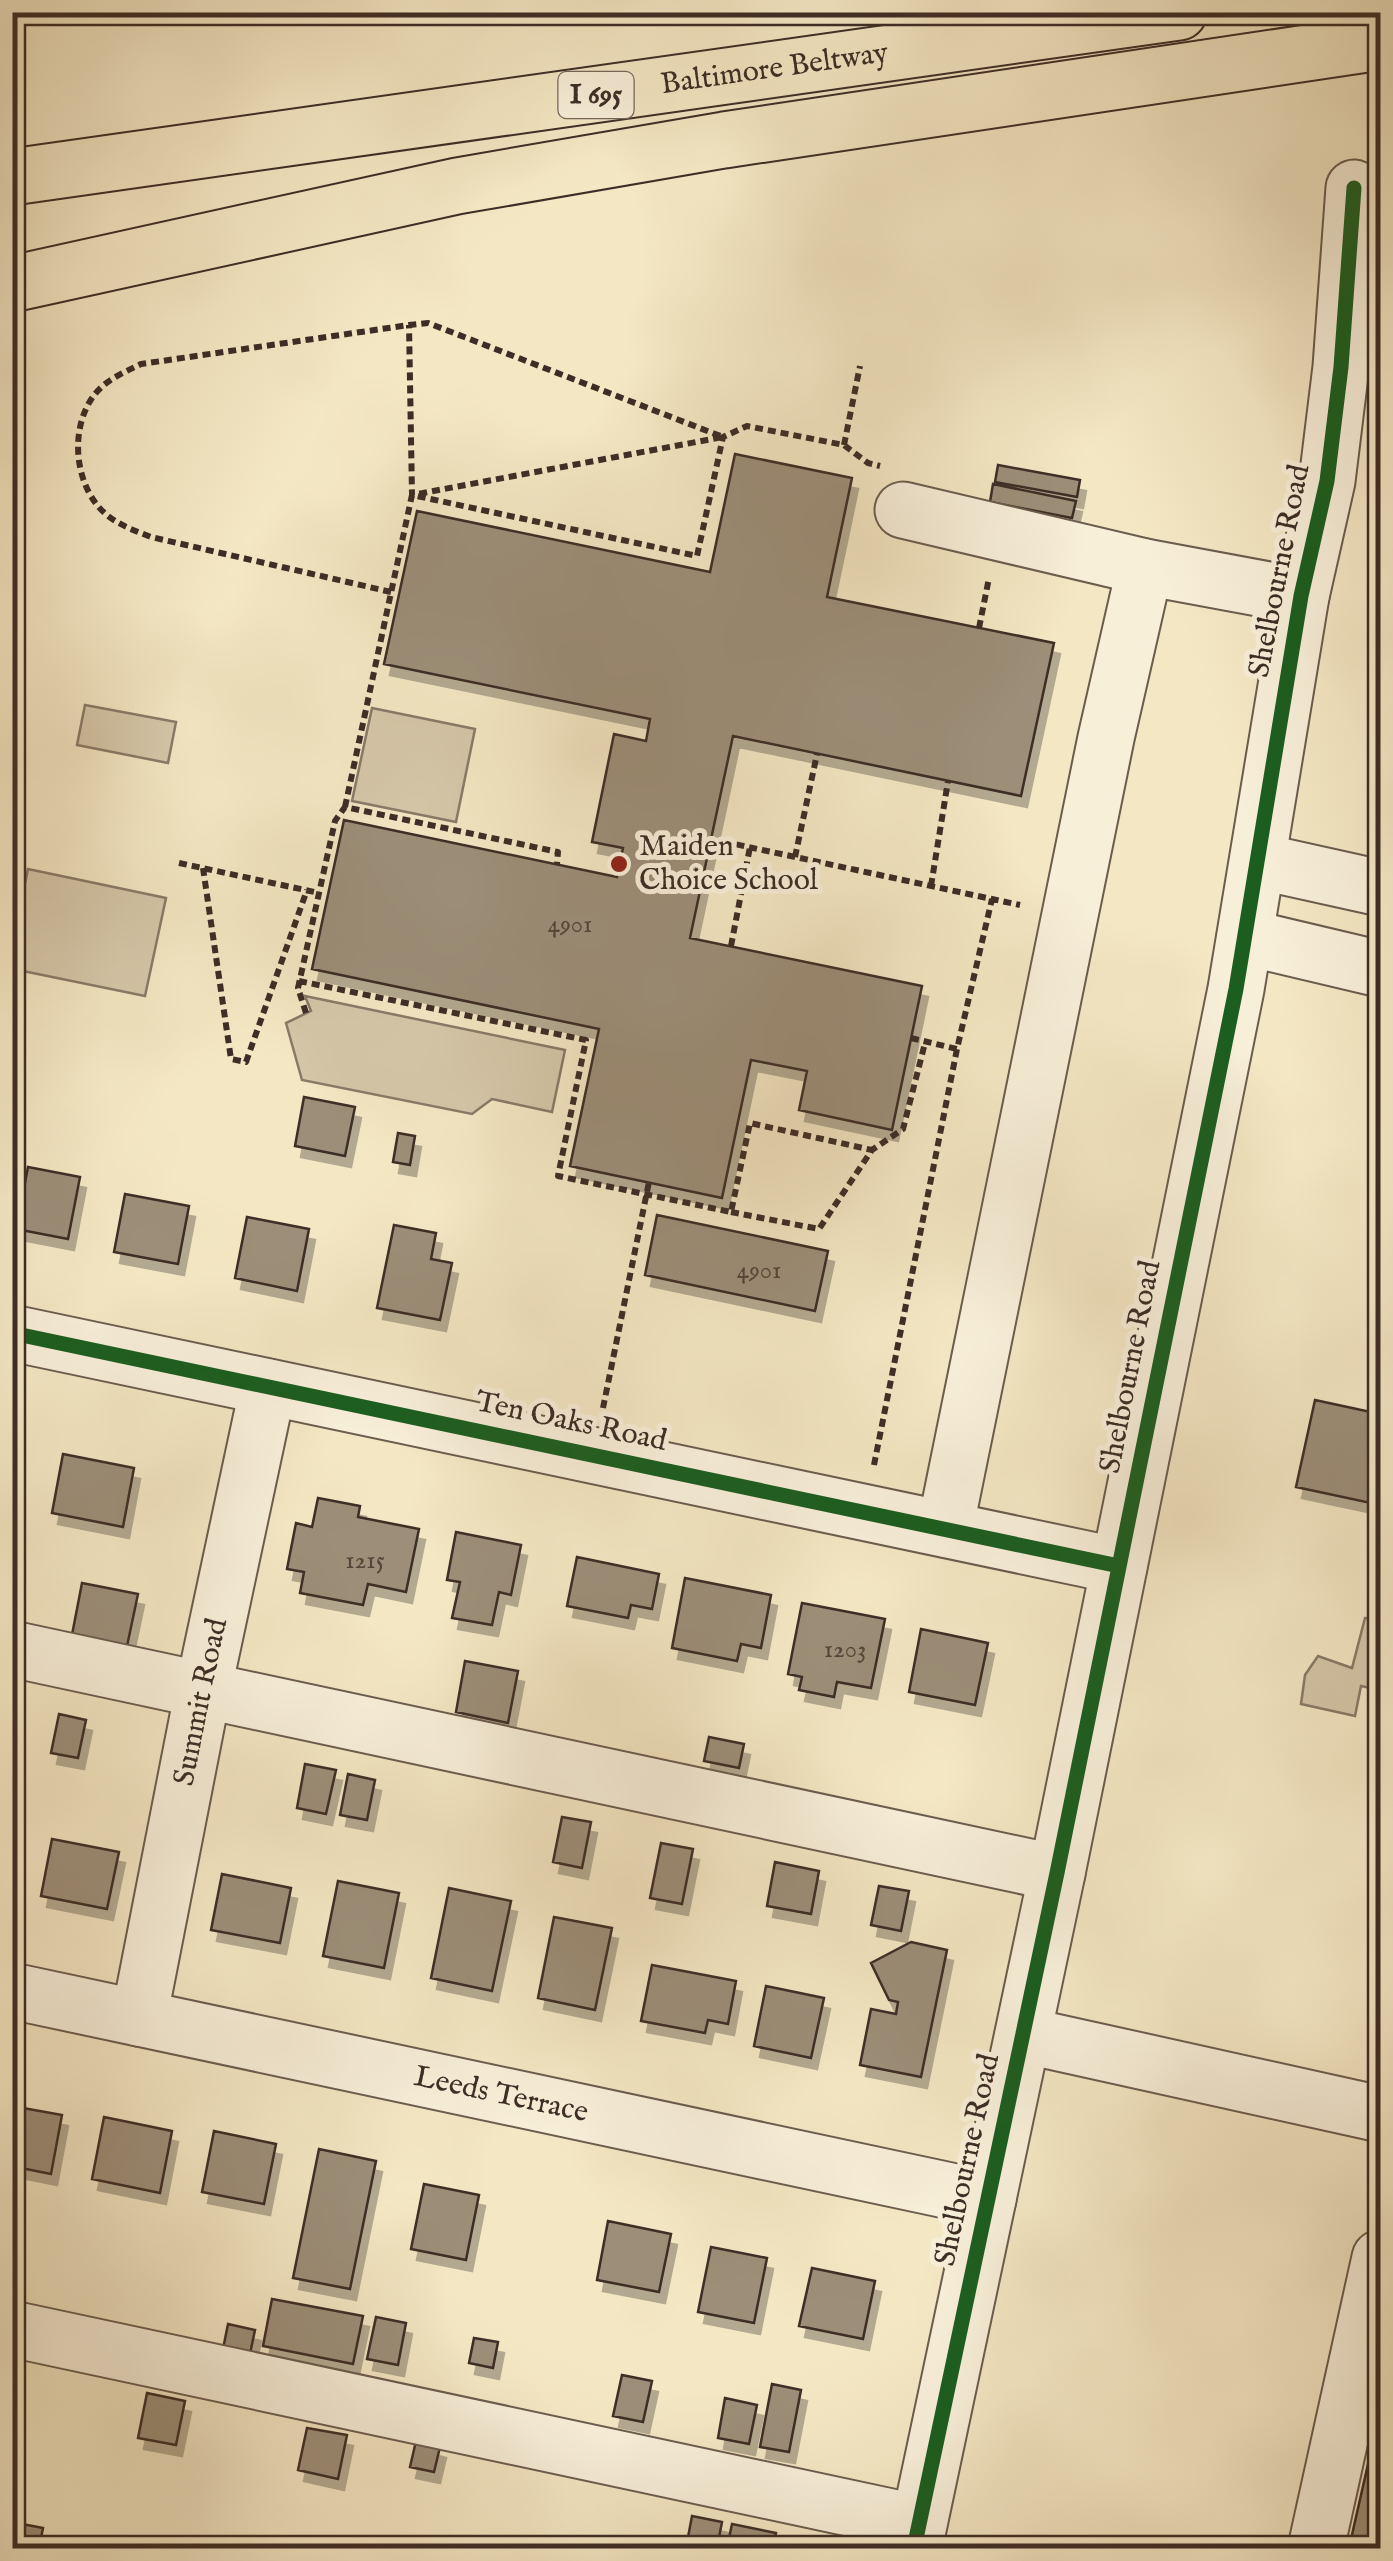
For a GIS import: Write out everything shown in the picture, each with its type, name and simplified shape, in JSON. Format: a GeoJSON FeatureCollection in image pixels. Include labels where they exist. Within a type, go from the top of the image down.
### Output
{"type":"FeatureCollection","features":[{"type":"Feature","properties":{"kind":"highway","name":"Baltimore Beltway"},"geometry":{"type":"LineString","coordinates":[[12,178],[1179,12]]}},
{"type":"Feature","properties":{"kind":"highway"},"geometry":{"type":"LineString","coordinates":[[12,284],[476,183],[724,140],[1380,42]]}},
{"type":"Feature","properties":{"kind":"street","name":"Shelbourne Road"},"geometry":{"type":"LineString","coordinates":[[916,2536],[1057,1873],[1245,937],[1301,596],[1361,350],[1354,188]]}},
{"type":"Feature","properties":{"kind":"street"},"geometry":{"type":"LineString","coordinates":[[894,489],[1145,568],[1301,596]]}},
{"type":"Feature","properties":{"kind":"street"},"geometry":{"type":"LineString","coordinates":[[945,1529],[1106,738],[1145,568]]}},
{"type":"Feature","properties":{"kind":"street"},"geometry":{"type":"LineString","coordinates":[[1258,862],[1380,888]]}},
{"type":"Feature","properties":{"kind":"street"},"geometry":{"type":"LineString","coordinates":[[1245,937],[1380,970]]}},
{"type":"Feature","properties":{"kind":"street","name":"Ten Oaks Road"},"geometry":{"type":"LineString","coordinates":[[12,1333],[1118,1566]]}},
{"type":"Feature","properties":{"kind":"street","name":"Summit Road"},"geometry":{"type":"LineString","coordinates":[[138,2018],[268,1386]]}},
{"type":"Feature","properties":{"kind":"street"},"geometry":{"type":"LineString","coordinates":[[12,1649],[1057,1873]]}},
{"type":"Feature","properties":{"kind":"street","name":"Leeds Terrace"},"geometry":{"type":"LineString","coordinates":[[12,1991],[988,2199]]}},
{"type":"Feature","properties":{"kind":"street"},"geometry":{"type":"LineString","coordinates":[[1023,2036],[1380,2114]]}},
{"type":"Feature","properties":{"kind":"street"},"geometry":{"type":"LineString","coordinates":[[1316,2548],[1380,2265]]}},
{"type":"Feature","properties":{"kind":"street"},"geometry":{"type":"LineString","coordinates":[[12,2329],[916,2536]]}},
{"type":"Feature","properties":{"kind":"path"},"geometry":{"type":"LineString","coordinates":[[392,592],[151,537],[122,526],[104,513],[88,490],[78,461],[84,412],[96,392],[115,376],[141,364],[428,323],[723,437]]}},
{"type":"Feature","properties":{"kind":"path"},"geometry":{"type":"LineString","coordinates":[[306,1013],[298,988],[334,820],[345,807],[412,495],[409,326]]}},
{"type":"Feature","properties":{"kind":"path"},"geometry":{"type":"LineString","coordinates":[[844,445],[860,366]]}},
{"type":"Feature","properties":{"kind":"path"},"geometry":{"type":"LineString","coordinates":[[412,495],[723,437],[747,426],[844,445],[894,489]]}},
{"type":"Feature","properties":{"kind":"path"},"geometry":{"type":"LineString","coordinates":[[412,495],[696,556],[723,437]]}},
{"type":"Feature","properties":{"kind":"path"},"geometry":{"type":"LineString","coordinates":[[795,857],[817,754]]}},
{"type":"Feature","properties":{"kind":"path"},"geometry":{"type":"LineString","coordinates":[[932,886],[948,781]]}},
{"type":"Feature","properties":{"kind":"path"},"geometry":{"type":"LineString","coordinates":[[345,807],[558,852],[557,864]]}},
{"type":"Feature","properties":{"kind":"path"},"geometry":{"type":"LineString","coordinates":[[710,839],[1070,916]]}},
{"type":"Feature","properties":{"kind":"path"},"geometry":{"type":"LineString","coordinates":[[731,946],[750,847]]}},
{"type":"Feature","properties":{"kind":"path"},"geometry":{"type":"LineString","coordinates":[[179,863],[319,892]]}},
{"type":"Feature","properties":{"kind":"path"},"geometry":{"type":"LineString","coordinates":[[203,868],[231,1059],[246,1062],[307,890]]}},
{"type":"Feature","properties":{"kind":"path"},"geometry":{"type":"LineString","coordinates":[[865,1512],[957,1048],[992,899]]}},
{"type":"Feature","properties":{"kind":"path"},"geometry":{"type":"LineString","coordinates":[[300,981],[586,1040],[558,1176],[820,1229],[872,1150],[903,1129],[924,1043]]}},
{"type":"Feature","properties":{"kind":"path"},"geometry":{"type":"LineString","coordinates":[[912,1038],[957,1048]]}},
{"type":"Feature","properties":{"kind":"path"},"geometry":{"type":"LineString","coordinates":[[732,1212],[750,1123],[872,1150]]}},
{"type":"Feature","properties":{"kind":"path"},"geometry":{"type":"LineString","coordinates":[[578,1452],[599,1425],[648,1182]]}},
{"type":"Feature","properties":{"kind":"shaded area"},"geometry":{"type":"Polygon","coordinates":[[[85,705],[176,722],[168,763],[77,745],[85,705]]]}},
{"type":"Feature","properties":{"kind":"shaded area"},"geometry":{"type":"Polygon","coordinates":[[[372,708],[475,729],[456,822],[352,801],[372,708]]]}},
{"type":"Feature","properties":{"kind":"shaded area"},"geometry":{"type":"Polygon","coordinates":[[[28,869],[166,898],[145,996],[13,969],[13,942],[28,869]]]}},
{"type":"Feature","properties":{"kind":"shaded area"},"geometry":{"type":"Polygon","coordinates":[[[305,996],[565,1050],[552,1112],[492,1099],[472,1114],[302,1080],[286,1023],[311,1011],[305,996]]]}},
{"type":"Feature","properties":{"kind":"shaded area"},"geometry":{"type":"Polygon","coordinates":[[[1365,1618],[1380,1619],[1380,1690],[1361,1686],[1355,1716],[1301,1704],[1305,1675],[1318,1656],[1352,1668],[1365,1618]]]}},
{"type":"Feature","properties":{"kind":"building"},"geometry":{"type":"Polygon","coordinates":[[[735,454],[852,478],[827,597],[1054,643],[1021,796],[733,736],[690,938],[922,986],[892,1130],[799,1110],[807,1071],[751,1060],[722,1198],[570,1166],[599,1029],[312,969],[344,820],[617,877],[623,848],[592,842],[614,734],[646,741],[650,719],[384,664],[417,511],[710,572],[735,454]]]}},
{"type":"Feature","properties":{"kind":"building"},"geometry":{"type":"Polygon","coordinates":[[[998,465],[1080,480],[1077,497],[995,482],[998,465]]]}},
{"type":"Feature","properties":{"kind":"building"},"geometry":{"type":"Polygon","coordinates":[[[993,484],[1076,501],[1072,518],[990,502],[993,484]]]}},
{"type":"Feature","properties":{"kind":"building"},"geometry":{"type":"Polygon","coordinates":[[[304,1097],[355,1107],[345,1156],[295,1146],[304,1097]]]}},
{"type":"Feature","properties":{"kind":"building"},"geometry":{"type":"Polygon","coordinates":[[[398,1133],[415,1136],[410,1165],[393,1162],[398,1133]]]}},
{"type":"Feature","properties":{"kind":"building"},"geometry":{"type":"Polygon","coordinates":[[[28,1167],[80,1177],[68,1239],[16,1229],[28,1167]]]}},
{"type":"Feature","properties":{"kind":"building"},"geometry":{"type":"Polygon","coordinates":[[[125,1194],[189,1206],[178,1264],[114,1252],[125,1194]]]}},
{"type":"Feature","properties":{"kind":"building"},"geometry":{"type":"Polygon","coordinates":[[[657,1215],[828,1251],[815,1311],[645,1275],[657,1215]]]}},
{"type":"Feature","properties":{"kind":"building"},"geometry":{"type":"Polygon","coordinates":[[[247,1217],[309,1229],[297,1291],[235,1278],[247,1217]]]}},
{"type":"Feature","properties":{"kind":"building"},"geometry":{"type":"Polygon","coordinates":[[[394,1225],[436,1233],[431,1259],[452,1263],[440,1320],[377,1308],[394,1225]]]}},
{"type":"Feature","properties":{"kind":"building"},"geometry":{"type":"Polygon","coordinates":[[[1315,1400],[1380,1414],[1380,1505],[1296,1487],[1315,1400]]]}},
{"type":"Feature","properties":{"kind":"building"},"geometry":{"type":"Polygon","coordinates":[[[63,1454],[134,1468],[123,1527],[52,1513],[63,1454]]]}},
{"type":"Feature","properties":{"kind":"building"},"geometry":{"type":"Polygon","coordinates":[[[318,1498],[360,1506],[358,1517],[419,1529],[406,1592],[368,1584],[363,1605],[300,1593],[304,1572],[287,1569],[296,1523],[312,1527],[318,1498]]]}},
{"type":"Feature","properties":{"kind":"building"},"geometry":{"type":"Polygon","coordinates":[[[456,1532],[521,1545],[511,1595],[499,1592],[492,1625],[452,1618],[460,1582],[447,1580],[456,1532]]]}},
{"type":"Feature","properties":{"kind":"building"},"geometry":{"type":"Polygon","coordinates":[[[577,1557],[659,1574],[652,1609],[631,1605],[628,1618],[567,1606],[577,1557]]]}},
{"type":"Feature","properties":{"kind":"building"},"geometry":{"type":"Polygon","coordinates":[[[685,1578],[771,1595],[761,1648],[741,1644],[737,1661],[672,1648],[685,1578]]]}},
{"type":"Feature","properties":{"kind":"building"},"geometry":{"type":"Polygon","coordinates":[[[82,1583],[138,1594],[126,1651],[71,1640],[82,1583]]]}},
{"type":"Feature","properties":{"kind":"building"},"geometry":{"type":"Polygon","coordinates":[[[802,1603],[885,1619],[871,1688],[837,1682],[834,1697],[799,1690],[802,1677],[788,1674],[802,1603]]]}},
{"type":"Feature","properties":{"kind":"building"},"geometry":{"type":"Polygon","coordinates":[[[921,1629],[988,1643],[975,1705],[909,1692],[921,1629]]]}},
{"type":"Feature","properties":{"kind":"building"},"geometry":{"type":"Polygon","coordinates":[[[465,1661],[518,1671],[508,1723],[456,1712],[465,1661]]]}},
{"type":"Feature","properties":{"kind":"building"},"geometry":{"type":"Polygon","coordinates":[[[59,1714],[86,1720],[78,1758],[51,1753],[59,1714]]]}},
{"type":"Feature","properties":{"kind":"building"},"geometry":{"type":"Polygon","coordinates":[[[709,1737],[744,1744],[739,1768],[704,1761],[709,1737]]]}},
{"type":"Feature","properties":{"kind":"building"},"geometry":{"type":"Polygon","coordinates":[[[305,1764],[336,1770],[326,1814],[297,1808],[305,1764]]]}},
{"type":"Feature","properties":{"kind":"building"},"geometry":{"type":"Polygon","coordinates":[[[348,1774],[375,1780],[367,1820],[340,1815],[348,1774]]]}},
{"type":"Feature","properties":{"kind":"building"},"geometry":{"type":"Polygon","coordinates":[[[562,1817],[591,1822],[582,1868],[553,1862],[562,1817]]]}},
{"type":"Feature","properties":{"kind":"building"},"geometry":{"type":"Polygon","coordinates":[[[52,1839],[119,1852],[107,1909],[41,1896],[52,1839]]]}},
{"type":"Feature","properties":{"kind":"building"},"geometry":{"type":"Polygon","coordinates":[[[661,1843],[693,1849],[682,1904],[650,1898],[661,1843]]]}},
{"type":"Feature","properties":{"kind":"building"},"geometry":{"type":"Polygon","coordinates":[[[775,1862],[819,1871],[811,1914],[767,1906],[775,1862]]]}},
{"type":"Feature","properties":{"kind":"building"},"geometry":{"type":"Polygon","coordinates":[[[222,1874],[291,1888],[280,1943],[211,1930],[222,1874]]]}},
{"type":"Feature","properties":{"kind":"building"},"geometry":{"type":"Polygon","coordinates":[[[338,1881],[399,1893],[384,1968],[323,1956],[338,1881]]]}},
{"type":"Feature","properties":{"kind":"building"},"geometry":{"type":"Polygon","coordinates":[[[879,1886],[909,1891],[901,1931],[871,1925],[879,1886]]]}},
{"type":"Feature","properties":{"kind":"building"},"geometry":{"type":"Polygon","coordinates":[[[449,1888],[511,1901],[492,1991],[431,1978],[449,1888]]]}},
{"type":"Feature","properties":{"kind":"building"},"geometry":{"type":"Polygon","coordinates":[[[554,1917],[612,1928],[595,2010],[538,1998],[554,1917]]]}},
{"type":"Feature","properties":{"kind":"building"},"geometry":{"type":"Polygon","coordinates":[[[911,1942],[947,1950],[921,2077],[860,2065],[871,2009],[896,2014],[898,2002],[889,2000],[871,1963],[911,1942]]]}},
{"type":"Feature","properties":{"kind":"building"},"geometry":{"type":"Polygon","coordinates":[[[652,1965],[736,1981],[728,2024],[708,2020],[705,2033],[641,2021],[652,1965]]]}},
{"type":"Feature","properties":{"kind":"building"},"geometry":{"type":"Polygon","coordinates":[[[766,1986],[824,1998],[811,2058],[754,2046],[766,1986]]]}},
{"type":"Feature","properties":{"kind":"building"},"geometry":{"type":"Polygon","coordinates":[[[12,2106],[62,2115],[51,2174],[16,2167],[12,2183],[12,2106]]]}},
{"type":"Feature","properties":{"kind":"building"},"geometry":{"type":"Polygon","coordinates":[[[104,2117],[172,2131],[160,2193],[92,2179],[104,2117]]]}},
{"type":"Feature","properties":{"kind":"building"},"geometry":{"type":"Polygon","coordinates":[[[214,2131],[276,2144],[264,2204],[202,2192],[214,2131]]]}},
{"type":"Feature","properties":{"kind":"building"},"geometry":{"type":"Polygon","coordinates":[[[319,2149],[376,2161],[350,2289],[293,2278],[319,2149]]]}},
{"type":"Feature","properties":{"kind":"building"},"geometry":{"type":"Polygon","coordinates":[[[424,2184],[479,2195],[466,2260],[411,2249],[424,2184]]]}},
{"type":"Feature","properties":{"kind":"building"},"geometry":{"type":"Polygon","coordinates":[[[608,2221],[671,2234],[659,2292],[597,2280],[608,2221]]]}},
{"type":"Feature","properties":{"kind":"building"},"geometry":{"type":"Polygon","coordinates":[[[711,2247],[767,2258],[754,2323],[698,2312],[711,2247]]]}},
{"type":"Feature","properties":{"kind":"building"},"geometry":{"type":"Polygon","coordinates":[[[812,2268],[875,2281],[863,2339],[799,2326],[812,2268]]]}},
{"type":"Feature","properties":{"kind":"building"},"geometry":{"type":"Polygon","coordinates":[[[272,2299],[363,2316],[353,2364],[263,2346],[272,2299]]]}},
{"type":"Feature","properties":{"kind":"building"},"geometry":{"type":"Polygon","coordinates":[[[376,2317],[406,2323],[398,2365],[367,2359],[376,2317]]]}},
{"type":"Feature","properties":{"kind":"building"},"geometry":{"type":"Polygon","coordinates":[[[228,2324],[255,2330],[250,2354],[223,2349],[228,2324]]]}},
{"type":"Feature","properties":{"kind":"building"},"geometry":{"type":"Polygon","coordinates":[[[474,2338],[498,2342],[493,2368],[469,2363],[474,2338]]]}},
{"type":"Feature","properties":{"kind":"building"},"geometry":{"type":"Polygon","coordinates":[[[622,2375],[652,2381],[643,2422],[613,2416],[622,2375]]]}},
{"type":"Feature","properties":{"kind":"building"},"geometry":{"type":"Polygon","coordinates":[[[772,2384],[801,2390],[789,2452],[760,2447],[772,2384]]]}},
{"type":"Feature","properties":{"kind":"building"},"geometry":{"type":"Polygon","coordinates":[[[147,2393],[185,2401],[176,2445],[138,2438],[147,2393]]]}},
{"type":"Feature","properties":{"kind":"building"},"geometry":{"type":"Polygon","coordinates":[[[725,2398],[757,2405],[749,2444],[718,2438],[725,2398]]]}},
{"type":"Feature","properties":{"kind":"building"},"geometry":{"type":"Polygon","coordinates":[[[307,2428],[347,2435],[338,2479],[298,2470],[307,2428]]]}},
{"type":"Feature","properties":{"kind":"building"},"geometry":{"type":"Polygon","coordinates":[[[416,2441],[440,2447],[434,2472],[410,2467],[416,2441]]]}},
{"type":"Feature","properties":{"kind":"building"},"geometry":{"type":"Polygon","coordinates":[[[1371,2451],[1380,2453],[1380,2548],[1349,2548],[1371,2451]]]}},
{"type":"Feature","properties":{"kind":"building"},"geometry":{"type":"Polygon","coordinates":[[[692,2516],[722,2522],[717,2548],[686,2548],[692,2516]]]}},
{"type":"Feature","properties":{"kind":"building"},"geometry":{"type":"Polygon","coordinates":[[[12,2522],[43,2528],[39,2548],[12,2548],[12,2522]]]}},
{"type":"Feature","properties":{"kind":"building"},"geometry":{"type":"Polygon","coordinates":[[[732,2524],[776,2533],[772,2548],[727,2548],[732,2524]]]}},
{"type":"Feature","properties":{"kind":"cycle path"},"geometry":{"type":"LineString","coordinates":[[914,2548],[1057,1873],[1236,989],[1301,596],[1327,481],[1341,367],[1354,188]]}},
{"type":"Feature","properties":{"kind":"cycle path"},"geometry":{"type":"LineString","coordinates":[[12,1333],[1119,1566]]}},
{"type":"Feature","properties":{"kind":"place","name":"Maiden Choice School"},"geometry":{"type":"Point","coordinates":[619,864]}}]}
